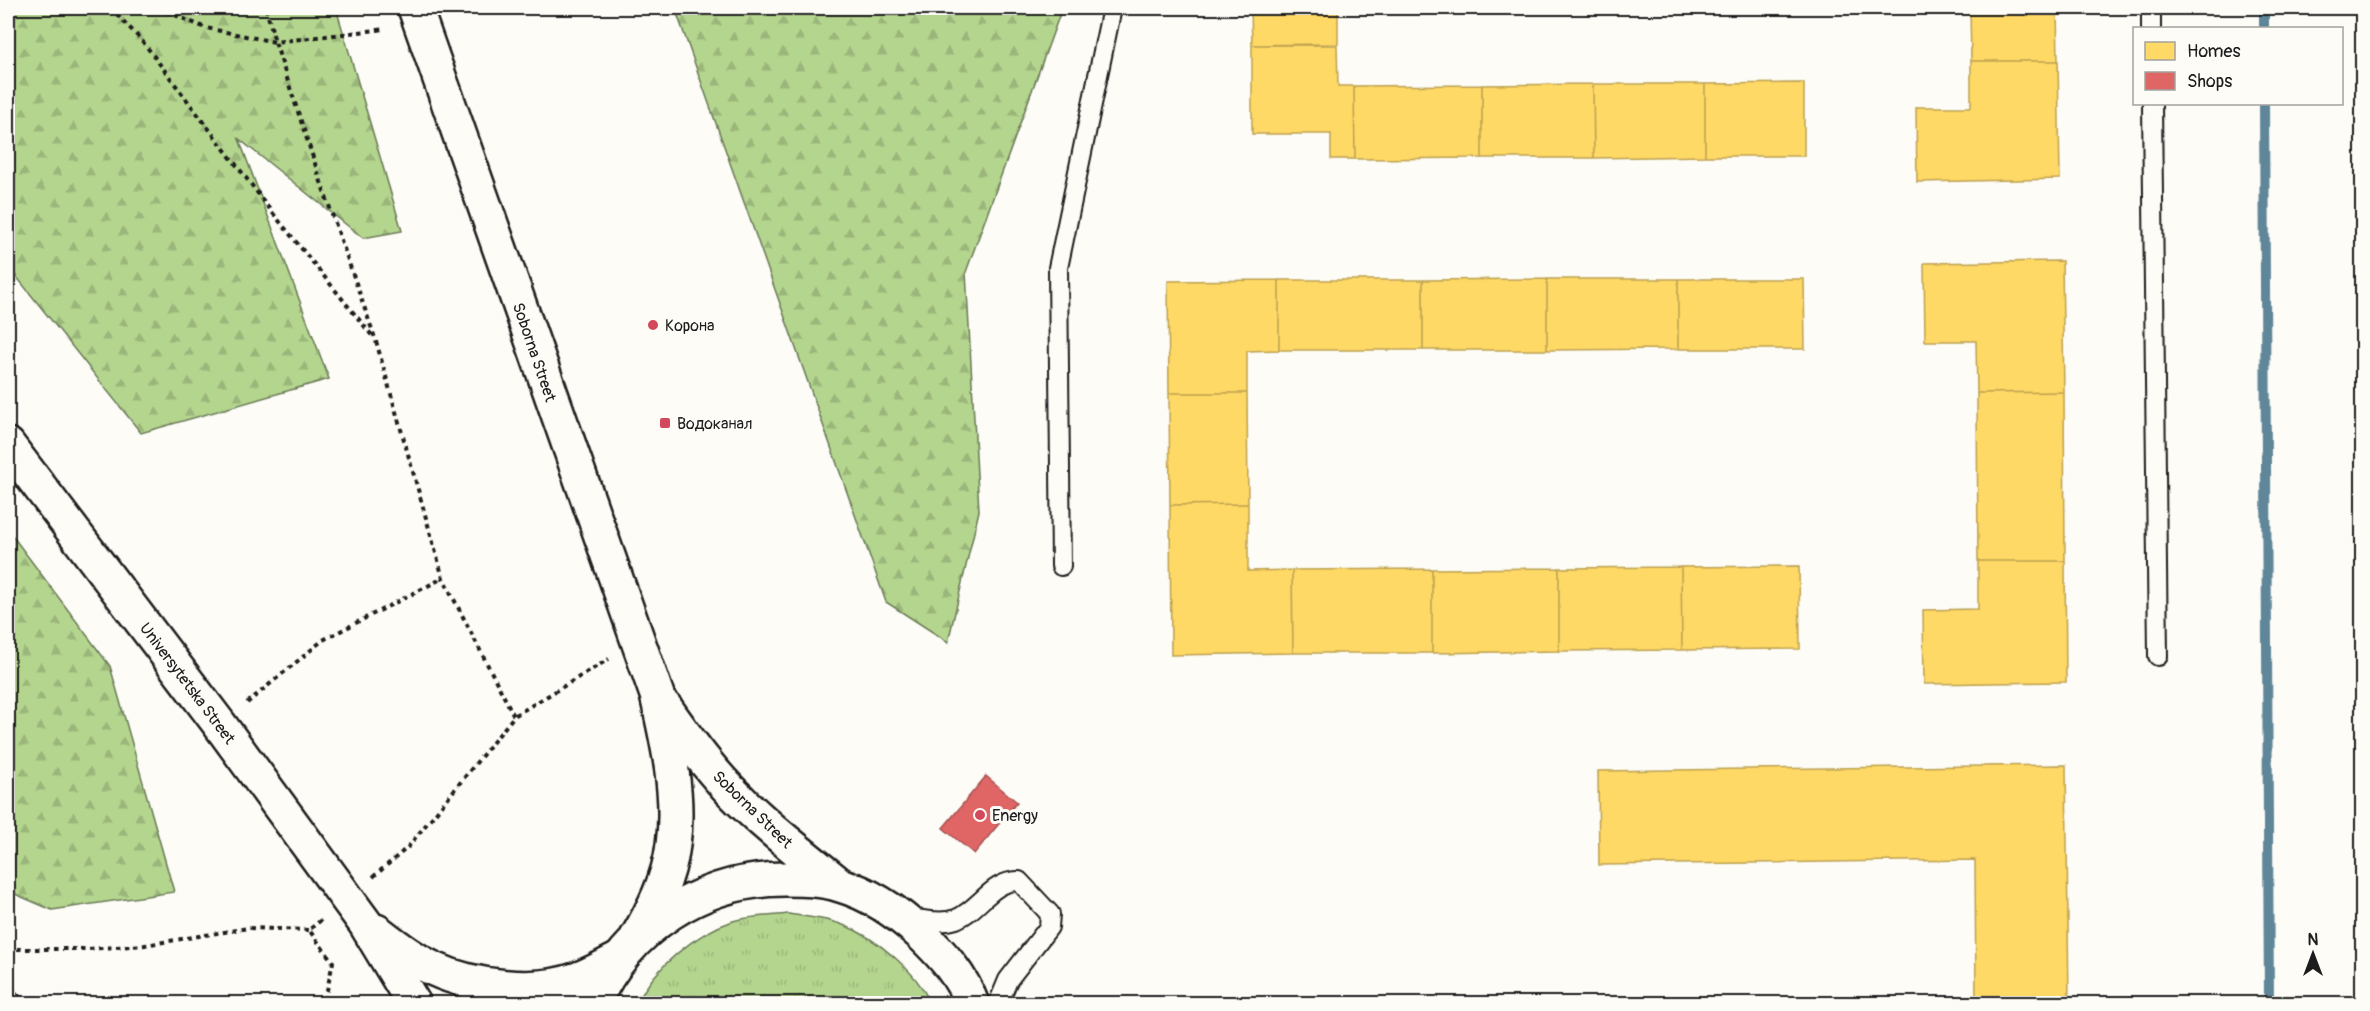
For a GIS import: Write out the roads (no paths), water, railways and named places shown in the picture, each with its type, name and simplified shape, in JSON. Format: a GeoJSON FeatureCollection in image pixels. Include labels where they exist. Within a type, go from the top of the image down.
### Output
{"type":"FeatureCollection","features":[{"type":"Feature","properties":{"kind":"main road","name":"Soborna Street"},"geometry":{"type":"LineString","coordinates":[[418,16],[636,642],[657,695],[670,759],[674,812],[673,846],[656,905],[593,1004]]}},
{"type":"Feature","properties":{"kind":"main road","name":"Universytetska Street"},"geometry":{"type":"LineString","coordinates":[[8,446],[220,725],[356,911],[414,1004]]}},
{"type":"Feature","properties":{"kind":"main road","name":"Soborna Street"},"geometry":{"type":"LineString","coordinates":[[657,695],[680,729],[729,789],[756,815],[839,884]]}},
{"type":"Feature","properties":{"kind":"main road"},"geometry":{"type":"LineString","coordinates":[[628,949],[680,906],[718,889],[743,882],[772,879],[805,879],[839,884],[873,898],[902,917],[944,956],[969,994],[972,1004]]}},
{"type":"Feature","properties":{"kind":"main road","name":"Universytetska Street"},"geometry":{"type":"LineString","coordinates":[[356,911],[409,955],[433,969],[483,984],[504,986],[559,984],[577,980],[628,949]]}},
{"type":"Feature","properties":{"kind":"lane"},"geometry":{"type":"LineString","coordinates":[[1061,566],[1058,268],[1112,8]]}},
{"type":"Feature","properties":{"kind":"lane"},"geometry":{"type":"LineString","coordinates":[[2151,8],[2151,27]]}},
{"type":"Feature","properties":{"kind":"lane"},"geometry":{"type":"LineString","coordinates":[[2152,105],[2158,656]]}},
{"type":"Feature","properties":{"kind":"lane"},"geometry":{"type":"LineString","coordinates":[[902,917],[935,922],[956,919],[1007,881],[1019,881],[1050,914],[1049,927],[1008,980],[998,1004]]}},
{"type":"Feature","properties":{"kind":"lane"},"geometry":{"type":"LineString","coordinates":[[8,998],[14,1004]]}},
{"type":"Feature","properties":{"kind":"waterway"},"geometry":{"type":"LineString","coordinates":[[2264,8],[2264,27]]}},
{"type":"Feature","properties":{"kind":"waterway"},"geometry":{"type":"LineString","coordinates":[[2264,105],[2269,1004]]}},
{"type":"Feature","properties":{"kind":"place","name":"Корона"},"geometry":{"type":"Point","coordinates":[653,325]}},
{"type":"Feature","properties":{"kind":"place","name":"Водоканал"},"geometry":{"type":"Point","coordinates":[665,423]}},
{"type":"Feature","properties":{"kind":"place","name":"Energy"},"geometry":{"type":"Point","coordinates":[980,815]}}]}
